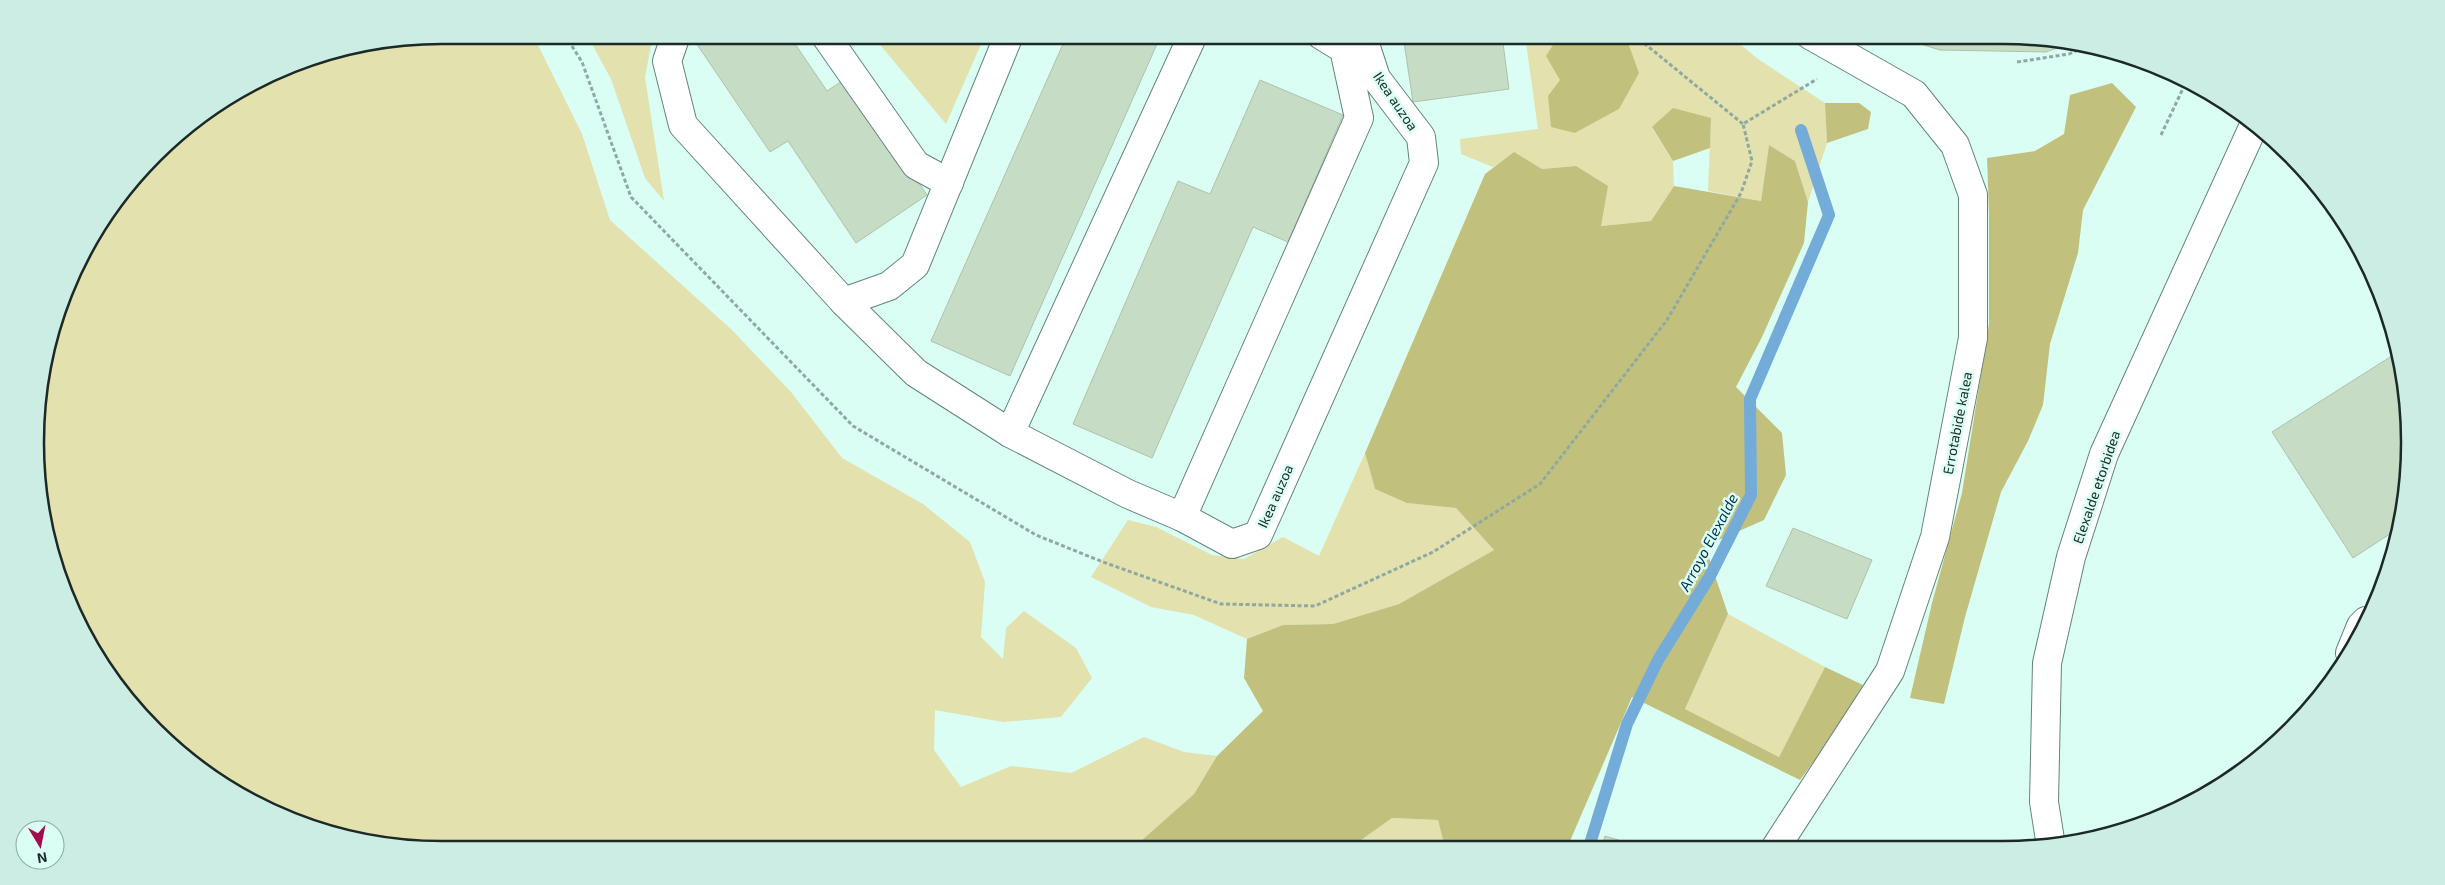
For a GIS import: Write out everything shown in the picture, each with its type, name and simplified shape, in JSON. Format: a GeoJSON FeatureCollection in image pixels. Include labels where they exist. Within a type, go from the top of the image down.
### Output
{"type":"FeatureCollection","features":[{"type":"Feature","properties":{"kind":"street"},"geometry":{"type":"LineString","coordinates":[[673,44],[668,61],[683,125],[844,302],[916,373],[1010,433],[1128,494],[1182,517]]}},
{"type":"Feature","properties":{"kind":"street"},"geometry":{"type":"LineString","coordinates":[[831,44],[916,165],[949,183]]}},
{"type":"Feature","properties":{"kind":"street"},"geometry":{"type":"LineString","coordinates":[[844,302],[889,286],[915,265],[1005,44]]}},
{"type":"Feature","properties":{"kind":"street"},"geometry":{"type":"LineString","coordinates":[[1010,433],[1189,44]]}},
{"type":"Feature","properties":{"kind":"street","name":"Ikea auzoa"},"geometry":{"type":"LineString","coordinates":[[1336,44],[1344,49],[1359,118],[1182,517],[1232,544],[1258,535],[1424,163],[1421,137],[1376,78],[1365,44]]}},
{"type":"Feature","properties":{"kind":"street","name":"Errotabide kalea"},"geometry":{"type":"LineString","coordinates":[[1780,841],[1890,671],[1935,537],[1973,338],[1972,195],[1955,145],[1914,94],[1826,44]]}},
{"type":"Feature","properties":{"kind":"street","name":"Elexalde etorbidea"},"geometry":{"type":"LineString","coordinates":[[2050,838],[2044,802],[2047,663],[2072,557],[2104,454],[2251,131]]}},
{"type":"Feature","properties":{"kind":"path"},"geometry":{"type":"LineString","coordinates":[[1645,44],[1742,124]]}},
{"type":"Feature","properties":{"kind":"path"},"geometry":{"type":"LineString","coordinates":[[2017,62],[2069,54],[2077,50]]}},
{"type":"Feature","properties":{"kind":"path"},"geometry":{"type":"LineString","coordinates":[[2161,136],[2184,87]]}},
{"type":"Feature","properties":{"kind":"shaded area"},"geometry":{"type":"Polygon","coordinates":[[[442,44],[537,44],[582,134],[610,220],[732,330],[791,392],[842,458],[923,504],[970,542],[985,582],[981,637],[1003,659],[1006,628],[1024,611],[1076,648],[1092,678],[1061,717],[1003,722],[935,710],[934,750],[961,787],[1011,766],[1071,773],[1144,737],[1184,752],[1217,756],[1194,794],[1141,841],[416,840],[390,838],[339,828],[290,811],[266,800],[243,788],[200,759],[143,705],[126,685],[97,642],[74,595],[65,571],[57,546],[47,495],[44,442],[45,416],[47,390],[57,339],[74,290],[85,266],[97,243],[126,200],[161,161],[200,126],[243,97],[266,85],[290,74],[339,57],[390,47],[442,44]]]}},
{"type":"Feature","properties":{"kind":"shaded area"},"geometry":{"type":"Polygon","coordinates":[[[592,44],[651,44],[645,77],[664,201],[645,178],[611,79],[592,44]]]}},
{"type":"Feature","properties":{"kind":"shaded area"},"geometry":{"type":"Polygon","coordinates":[[[879,44],[981,44],[946,124],[879,44]]]}},
{"type":"Feature","properties":{"kind":"shaded area"},"geometry":{"type":"Polygon","coordinates":[[[1526,44],[1558,44],[1561,80],[1575,133],[1619,109],[1627,44],[1740,44],[1758,59],[1825,103],[1827,143],[1808,202],[1795,161],[1769,145],[1761,201],[1708,191],[1711,118],[1652,128],[1673,161],[1674,186],[1651,221],[1600,226],[1576,166],[1542,169],[1515,153],[1493,167],[1461,154],[1460,139],[1538,129],[1526,44]]]}},
{"type":"Feature","properties":{"kind":"shaded area"},"geometry":{"type":"Polygon","coordinates":[[[1554,44],[1628,44],[1639,73],[1619,109],[1575,133],[1551,127],[1548,96],[1560,80],[1546,56],[1554,44]]]}},
{"type":"Feature","properties":{"kind":"shaded area"},"geometry":{"type":"Polygon","coordinates":[[[2112,83],[2136,107],[2083,210],[2078,253],[2050,344],[2043,405],[2028,441],[2001,492],[1965,617],[1944,704],[1910,698],[1932,603],[1962,493],[1989,324],[1987,158],[2035,151],[2064,134],[2070,95],[2112,83]]]}},
{"type":"Feature","properties":{"kind":"shaded area"},"geometry":{"type":"Polygon","coordinates":[[[1825,103],[1859,103],[1871,112],[1868,129],[1827,143],[1825,103]]]}},
{"type":"Feature","properties":{"kind":"shaded area"},"geometry":{"type":"Polygon","coordinates":[[[1673,108],[1711,118],[1710,148],[1673,161],[1652,127],[1673,108]]]}},
{"type":"Feature","properties":{"kind":"shaded area"},"geometry":{"type":"Polygon","coordinates":[[[1769,145],[1795,161],[1808,202],[1804,243],[1762,337],[1736,387],[1782,433],[1786,475],[1764,520],[1705,546],[1728,614],[1685,709],[1779,757],[1825,667],[1863,685],[1821,752],[1800,780],[1632,697],[1570,841],[1443,841],[1438,820],[1392,818],[1360,841],[1141,841],[1194,794],[1217,756],[1263,711],[1244,678],[1247,639],[1283,625],[1333,624],[1399,604],[1494,550],[1456,508],[1407,503],[1375,489],[1365,453],[1485,174],[1514,152],[1542,169],[1576,166],[1608,186],[1601,226],[1651,221],[1674,186],[1761,201],[1769,145]]]}},
{"type":"Feature","properties":{"kind":"shaded area"},"geometry":{"type":"Polygon","coordinates":[[[1365,453],[1375,489],[1408,503],[1456,508],[1494,550],[1399,604],[1333,624],[1283,625],[1247,639],[1194,615],[1151,607],[1091,577],[1128,520],[1156,527],[1212,555],[1244,559],[1283,537],[1319,556],[1365,453]]]}},
{"type":"Feature","properties":{"kind":"shaded area"},"geometry":{"type":"Polygon","coordinates":[[[1728,614],[1825,667],[1779,757],[1685,709],[1728,614]]]}},
{"type":"Feature","properties":{"kind":"shaded area"},"geometry":{"type":"Polygon","coordinates":[[[1392,818],[1438,820],[1443,841],[1360,841],[1392,818]]]}},
{"type":"Feature","properties":{"kind":"building"},"geometry":{"type":"Polygon","coordinates":[[[697,44],[795,44],[827,91],[848,77],[927,195],[856,243],[788,141],[770,152],[697,44]]]}},
{"type":"Feature","properties":{"kind":"building"},"geometry":{"type":"Polygon","coordinates":[[[1063,44],[1157,44],[1010,376],[931,341],[1063,44]]]}},
{"type":"Feature","properties":{"kind":"building"},"geometry":{"type":"Polygon","coordinates":[[[1404,44],[1503,44],[1509,89],[1413,102],[1404,44]]]}},
{"type":"Feature","properties":{"kind":"building"},"geometry":{"type":"Polygon","coordinates":[[[1921,44],[2002,44],[2059,48],[2046,52],[1940,50],[1921,44]]]}},
{"type":"Feature","properties":{"kind":"building"},"geometry":{"type":"Polygon","coordinates":[[[1260,80],[1343,115],[1288,242],[1253,227],[1152,458],[1073,424],[1178,181],[1210,194],[1260,80]]]}},
{"type":"Feature","properties":{"kind":"building"},"geometry":{"type":"Polygon","coordinates":[[[2392,356],[2398,390],[2401,442],[2398,495],[2391,533],[2353,558],[2272,432],[2392,356]]]}},
{"type":"Feature","properties":{"kind":"building"},"geometry":{"type":"Polygon","coordinates":[[[1793,528],[1872,560],[1847,619],[1766,586],[1793,528]]]}},
{"type":"Feature","properties":{"kind":"building"},"geometry":{"type":"Polygon","coordinates":[[[1605,836],[1621,841],[1604,841],[1605,836]]]}},
{"type":"Feature","properties":{"kind":"waterway","name":"Arroyo Elexalde"},"geometry":{"type":"LineString","coordinates":[[1591,841],[1627,724],[1658,660],[1710,576],[1751,495],[1750,399],[1829,215],[1801,130]]}}]}
